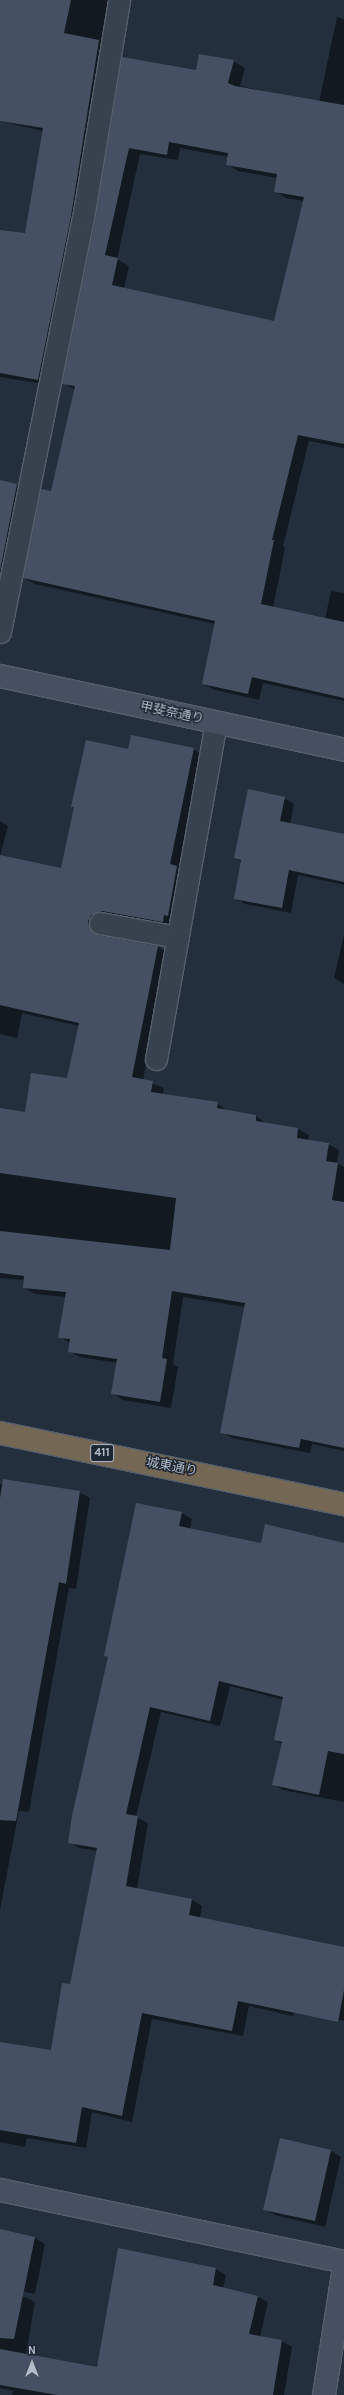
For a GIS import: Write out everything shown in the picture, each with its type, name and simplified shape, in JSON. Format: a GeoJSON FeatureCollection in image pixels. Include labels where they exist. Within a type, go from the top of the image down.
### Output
{"type":"FeatureCollection","features":[{"type":"Feature","properties":{"kind":"highway","name":"城東通り"},"geometry":{"type":"LineString","coordinates":[[0,1432],[344,1504]]}},
{"type":"Feature","properties":{"kind":"street","name":"甲斐奈通り"},"geometry":{"type":"LineString","coordinates":[[0,676],[344,750]]}},
{"type":"Feature","properties":{"kind":"street"},"geometry":{"type":"LineString","coordinates":[[0,2190],[344,2262]]}},
{"type":"Feature","properties":{"kind":"street"},"geometry":{"type":"LineString","coordinates":[[324,2395],[344,2268]]}},
{"type":"Feature","properties":{"kind":"lane"},"geometry":{"type":"LineString","coordinates":[[0,632],[84,218],[119,0]]}},
{"type":"Feature","properties":{"kind":"lane"},"geometry":{"type":"LineString","coordinates":[[156,1059],[216,723]]}},
{"type":"Feature","properties":{"kind":"lane"},"geometry":{"type":"LineString","coordinates":[[100,922],[178,937]]}},
{"type":"Feature","properties":{"kind":"building"},"geometry":{"type":"Polygon","coordinates":[[[0,0],[71,0],[64,33],[99,40],[71,216],[38,380],[0,373],[0,230],[25,233],[43,128],[0,121],[0,0]]]}},
{"type":"Feature","properties":{"kind":"building"},"geometry":{"type":"Polygon","coordinates":[[[199,54],[234,60],[228,83],[235,86],[344,105],[344,444],[298,435],[272,540],[274,540],[261,604],[344,622],[344,698],[252,677],[248,694],[202,684],[215,621],[23,578],[41,489],[51,491],[75,386],[62,384],[95,220],[122,57],[196,70],[199,54]],[[169,142],[167,155],[129,148],[105,255],[118,258],[112,285],[274,321],[304,197],[274,192],[277,174],[226,165],[228,153],[169,142]]]}},
{"type":"Feature","properties":{"kind":"building"},"geometry":{"type":"Polygon","coordinates":[[[0,480],[17,484],[0,571],[0,480]]]}},
{"type":"Feature","properties":{"kind":"building"},"geometry":{"type":"Polygon","coordinates":[[[131,735],[194,748],[170,864],[177,866],[168,916],[164,915],[163,922],[102,911],[91,915],[88,921],[89,927],[98,935],[158,946],[132,1077],[153,1081],[151,1092],[218,1102],[217,1108],[256,1115],[256,1121],[298,1128],[297,1138],[329,1143],[326,1161],[338,1163],[332,1200],[344,1202],[344,1448],[301,1439],[299,1448],[220,1433],[245,1303],[172,1291],[162,1358],[167,1359],[160,1402],[111,1394],[117,1359],[68,1352],[70,1339],[58,1338],[66,1292],[23,1288],[24,1276],[0,1273],[0,1231],[170,1250],[176,1198],[0,1173],[0,1108],[25,1112],[31,1073],[67,1078],[79,1023],[0,1005],[0,855],[61,868],[74,807],[71,807],[86,740],[128,749],[131,735]]]}},
{"type":"Feature","properties":{"kind":"building"},"geometry":{"type":"Polygon","coordinates":[[[248,789],[285,797],[280,821],[344,834],[344,882],[289,870],[282,908],[234,899],[241,860],[234,858],[248,789]]]}},
{"type":"Feature","properties":{"kind":"building"},"geometry":{"type":"Polygon","coordinates":[[[3,1479],[80,1491],[66,1584],[59,1582],[16,1821],[0,1820],[0,1498],[3,1479]]]}},
{"type":"Feature","properties":{"kind":"building"},"geometry":{"type":"Polygon","coordinates":[[[136,1503],[182,1512],[179,1526],[261,1543],[265,1524],[344,1543],[344,1754],[328,1751],[319,1795],[272,1785],[282,1742],[274,1740],[283,1697],[219,1681],[210,1721],[150,1707],[126,1814],[138,1816],[126,1886],[192,1899],[189,1915],[344,1947],[344,1990],[338,2022],[238,2001],[232,2031],[142,2013],[122,2116],[82,2107],[76,2143],[0,2130],[0,2042],[51,2050],[62,1983],[70,1984],[97,1848],[68,1843],[72,1816],[108,1657],[104,1656],[136,1503]]]}},
{"type":"Feature","properties":{"kind":"building"},"geometry":{"type":"Polygon","coordinates":[[[280,2138],[331,2150],[315,2221],[263,2210],[280,2138]]]}},
{"type":"Feature","properties":{"kind":"building"},"geometry":{"type":"Polygon","coordinates":[[[0,2229],[35,2237],[14,2339],[0,2338],[0,2229]]]}},
{"type":"Feature","properties":{"kind":"building"},"geometry":{"type":"Polygon","coordinates":[[[118,2248],[216,2268],[213,2285],[258,2296],[249,2334],[282,2340],[273,2395],[57,2395],[0,2385],[0,2349],[97,2367],[118,2248]]]}}]}
